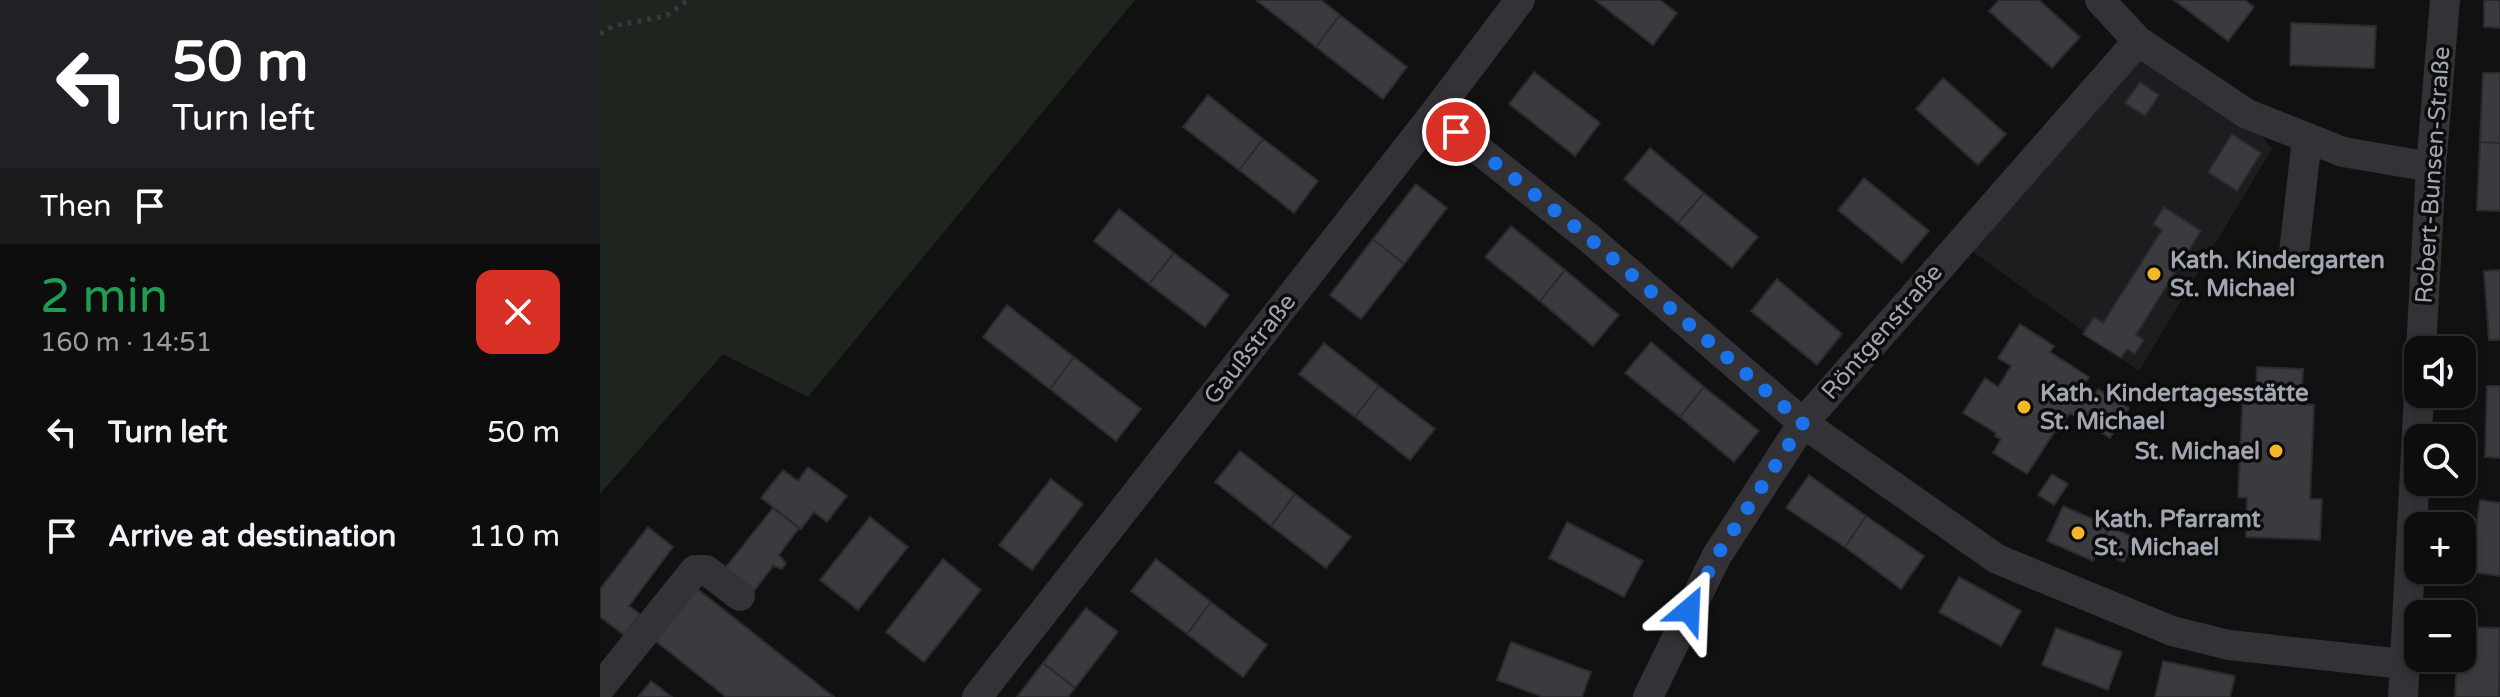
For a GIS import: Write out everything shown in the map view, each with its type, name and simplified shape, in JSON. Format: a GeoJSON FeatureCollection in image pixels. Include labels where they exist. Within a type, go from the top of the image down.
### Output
{"type":"FeatureCollection","features":[{"type":"Feature","properties":{"kind":"street","name":"Gaußstraße"},"geometry":{"type":"LineString","coordinates":[[977,697],[1520,0]]}},
{"type":"Feature","properties":{"kind":"street"},"geometry":{"type":"LineString","coordinates":[[2100,0],[2138,41],[2247,114],[2343,152],[2431,167]]}},
{"type":"Feature","properties":{"kind":"street","name":"Robert-Bunsen-Straße"},"geometry":{"type":"LineString","coordinates":[[2422,336],[2431,167],[2445,0]]}},
{"type":"Feature","properties":{"kind":"street","name":"Röntgenstraße"},"geometry":{"type":"LineString","coordinates":[[1648,697],[1716,557],[1803,423],[2138,41]]}},
{"type":"Feature","properties":{"kind":"street"},"geometry":{"type":"LineString","coordinates":[[1434,114],[1589,238],[1803,423],[1997,559],[2172,631],[2229,645],[2403,664]]}},
{"type":"Feature","properties":{"kind":"street"},"geometry":{"type":"LineString","coordinates":[[2294,253],[2307,138]]}},
{"type":"Feature","properties":{"kind":"street"},"geometry":{"type":"LineString","coordinates":[[2403,697],[2418,408]]}},
{"type":"Feature","properties":{"kind":"street"},"geometry":{"type":"LineString","coordinates":[[600,688],[695,570],[706,570],[740,596]]}},
{"type":"Feature","properties":{"kind":"path"},"geometry":{"type":"LineString","coordinates":[[600,34],[613,26],[666,16],[688,0]]}},
{"type":"Feature","properties":{"kind":"shaded area"},"geometry":{"type":"Polygon","coordinates":[[[600,0],[1135,0],[808,397],[723,354],[600,494],[600,0]]]}},
{"type":"Feature","properties":{"kind":"shaded area"},"geometry":{"type":"Polygon","coordinates":[[[2138,41],[2247,114],[2272,149],[2139,371],[1959,242],[2138,41]]]}},
{"type":"Feature","properties":{"kind":"building"},"geometry":{"type":"Polygon","coordinates":[[[1256,0],[1321,0],[1340,15],[1316,47],[1256,0]]]}},
{"type":"Feature","properties":{"kind":"building"},"geometry":{"type":"Polygon","coordinates":[[[1595,0],[1660,0],[1677,13],[1653,45],[1595,0]]]}},
{"type":"Feature","properties":{"kind":"building"},"geometry":{"type":"Polygon","coordinates":[[[1999,0],[2039,0],[2080,37],[2052,68],[1989,11],[1999,0]]]}},
{"type":"Feature","properties":{"kind":"building"},"geometry":{"type":"Polygon","coordinates":[[[2174,0],[2245,0],[2254,7],[2228,41],[2174,0]]]}},
{"type":"Feature","properties":{"kind":"building"},"geometry":{"type":"Polygon","coordinates":[[[2484,0],[2500,0],[2500,28],[2484,27],[2484,0]]]}},
{"type":"Feature","properties":{"kind":"building"},"geometry":{"type":"Polygon","coordinates":[[[1340,15],[1407,67],[1383,99],[1316,47],[1340,15]]]}},
{"type":"Feature","properties":{"kind":"building"},"geometry":{"type":"Polygon","coordinates":[[[2291,23],[2376,26],[2374,68],[2290,65],[2291,23]]]}},
{"type":"Feature","properties":{"kind":"building"},"geometry":{"type":"Polygon","coordinates":[[[1534,72],[1600,123],[1575,156],[1509,104],[1534,72]]]}},
{"type":"Feature","properties":{"kind":"building"},"geometry":{"type":"Polygon","coordinates":[[[2483,73],[2500,73],[2500,143],[2480,142],[2483,73]]]}},
{"type":"Feature","properties":{"kind":"building"},"geometry":{"type":"Polygon","coordinates":[[[1943,78],[2006,134],[1978,165],[1916,109],[1943,78]]]}},
{"type":"Feature","properties":{"kind":"building"},"geometry":{"type":"Polygon","coordinates":[[[2140,82],[2159,95],[2145,116],[2125,103],[2140,82]]]}},
{"type":"Feature","properties":{"kind":"building"},"geometry":{"type":"Polygon","coordinates":[[[1208,95],[1263,139],[1239,170],[1183,127],[1208,95]]]}},
{"type":"Feature","properties":{"kind":"building"},"geometry":{"type":"Polygon","coordinates":[[[2232,134],[2261,153],[2237,191],[2208,172],[2232,134]]]}},
{"type":"Feature","properties":{"kind":"building"},"geometry":{"type":"Polygon","coordinates":[[[1263,139],[1318,181],[1294,213],[1239,170],[1263,139]]]}},
{"type":"Feature","properties":{"kind":"building"},"geometry":{"type":"Polygon","coordinates":[[[2480,142],[2500,143],[2500,211],[2477,210],[2480,142]]]}},
{"type":"Feature","properties":{"kind":"building"},"geometry":{"type":"Polygon","coordinates":[[[1650,148],[1704,193],[1678,223],[1624,179],[1650,148]]]}},
{"type":"Feature","properties":{"kind":"building"},"geometry":{"type":"Polygon","coordinates":[[[1864,178],[1929,231],[1902,263],[1838,210],[1864,178]]]}},
{"type":"Feature","properties":{"kind":"building"},"geometry":{"type":"Polygon","coordinates":[[[1416,184],[1447,208],[1404,264],[1373,239],[1416,184]]]}},
{"type":"Feature","properties":{"kind":"building"},"geometry":{"type":"Polygon","coordinates":[[[1704,193],[1758,237],[1732,268],[1678,223],[1704,193]]]}},
{"type":"Feature","properties":{"kind":"building","name":"Kath. Kindergarten St. Michael"},"geometry":{"type":"Polygon","coordinates":[[[2164,207],[2201,231],[2136,335],[2144,340],[2135,354],[2127,349],[2121,358],[2083,334],[2094,317],[2103,323],[2162,230],[2153,224],[2164,207]]]}},
{"type":"Feature","properties":{"kind":"building"},"geometry":{"type":"Polygon","coordinates":[[[1119,209],[1174,253],[1149,284],[1094,241],[1119,209]]]}},
{"type":"Feature","properties":{"kind":"building"},"geometry":{"type":"Polygon","coordinates":[[[1511,226],[1565,270],[1540,301],[1485,257],[1511,226]]]}},
{"type":"Feature","properties":{"kind":"building"},"geometry":{"type":"Polygon","coordinates":[[[1373,239],[1404,264],[1361,319],[1330,295],[1373,239]]]}},
{"type":"Feature","properties":{"kind":"building"},"geometry":{"type":"Polygon","coordinates":[[[1174,253],[1229,295],[1205,327],[1149,284],[1174,253]]]}},
{"type":"Feature","properties":{"kind":"building"},"geometry":{"type":"Polygon","coordinates":[[[1565,270],[1619,315],[1593,346],[1540,301],[1565,270]]]}},
{"type":"Feature","properties":{"kind":"building"},"geometry":{"type":"Polygon","coordinates":[[[2500,270],[2500,340],[2489,340],[2484,271],[2500,270]]]}},
{"type":"Feature","properties":{"kind":"building"},"geometry":{"type":"Polygon","coordinates":[[[1777,279],[1842,334],[1817,365],[1751,311],[1777,279]]]}},
{"type":"Feature","properties":{"kind":"building"},"geometry":{"type":"Polygon","coordinates":[[[1007,305],[1074,357],[1050,389],[983,337],[1007,305]]]}},
{"type":"Feature","properties":{"kind":"building"},"geometry":{"type":"Polygon","coordinates":[[[2020,324],[2054,346],[2050,352],[2089,377],[2079,392],[2091,400],[2098,389],[2129,408],[2110,438],[2070,413],[2027,474],[1993,453],[2001,439],[1995,436],[1996,433],[1963,413],[1985,378],[1998,387],[2011,366],[1998,358],[2020,324]]]}},
{"type":"Feature","properties":{"kind":"building"},"geometry":{"type":"Polygon","coordinates":[[[1651,342],[1704,387],[1680,417],[1625,373],[1651,342]]]}},
{"type":"Feature","properties":{"kind":"building"},"geometry":{"type":"Polygon","coordinates":[[[1324,343],[1379,386],[1355,417],[1299,374],[1324,343]]]}},
{"type":"Feature","properties":{"kind":"building"},"geometry":{"type":"Polygon","coordinates":[[[1074,357],[1141,409],[1116,441],[1050,389],[1074,357]]]}},
{"type":"Feature","properties":{"kind":"building","name":"St. Michael"},"geometry":{"type":"Polygon","coordinates":[[[2257,367],[2303,369],[2301,404],[2314,405],[2310,499],[2322,499],[2320,540],[2246,537],[2247,498],[2238,497],[2243,391],[2256,392],[2257,367]]]}},
{"type":"Feature","properties":{"kind":"building"},"geometry":{"type":"Polygon","coordinates":[[[1379,386],[1435,429],[1410,460],[1355,417],[1379,386]]]}},
{"type":"Feature","properties":{"kind":"building"},"geometry":{"type":"Polygon","coordinates":[[[2487,386],[2500,386],[2500,458],[2485,457],[2487,386]]]}},
{"type":"Feature","properties":{"kind":"building"},"geometry":{"type":"Polygon","coordinates":[[[1704,387],[1759,431],[1734,462],[1680,417],[1704,387]]]}},
{"type":"Feature","properties":{"kind":"building"},"geometry":{"type":"Polygon","coordinates":[[[1240,451],[1295,494],[1271,526],[1215,482],[1240,451]]]}},
{"type":"Feature","properties":{"kind":"building"},"geometry":{"type":"Polygon","coordinates":[[[808,467],[847,496],[827,522],[814,512],[801,529],[761,498],[783,470],[798,481],[808,467]]]}},
{"type":"Feature","properties":{"kind":"building"},"geometry":{"type":"Polygon","coordinates":[[[2052,474],[2068,484],[2054,505],[2038,495],[2052,474]]]}},
{"type":"Feature","properties":{"kind":"building"},"geometry":{"type":"Polygon","coordinates":[[[1809,475],[1866,516],[1845,547],[1786,508],[1809,475]]]}},
{"type":"Feature","properties":{"kind":"building"},"geometry":{"type":"Polygon","coordinates":[[[1051,479],[1083,504],[1032,570],[999,545],[1051,479]]]}},
{"type":"Feature","properties":{"kind":"building"},"geometry":{"type":"Polygon","coordinates":[[[1295,494],[1351,537],[1326,568],[1271,526],[1295,494]]]}},
{"type":"Feature","properties":{"kind":"building"},"geometry":{"type":"Polygon","coordinates":[[[2480,500],[2500,503],[2500,576],[2476,573],[2476,529],[2480,500]]]}},
{"type":"Feature","properties":{"kind":"building","name":"Kath. Pfarramt St. Michael"},"geometry":{"type":"Polygon","coordinates":[[[2063,506],[2109,526],[2093,561],[2047,541],[2063,506]]]}},
{"type":"Feature","properties":{"kind":"building"},"geometry":{"type":"Polygon","coordinates":[[[773,508],[799,528],[779,555],[786,563],[782,569],[773,566],[754,591],[725,568],[773,508]]]}},
{"type":"Feature","properties":{"kind":"building"},"geometry":{"type":"Polygon","coordinates":[[[1866,516],[1924,556],[1901,589],[1845,547],[1866,516]]]}},
{"type":"Feature","properties":{"kind":"building"},"geometry":{"type":"Polygon","coordinates":[[[870,517],[908,547],[858,610],[820,580],[870,517]]]}},
{"type":"Feature","properties":{"kind":"building"},"geometry":{"type":"Polygon","coordinates":[[[1567,522],[1643,561],[1624,597],[1549,558],[1567,522]]]}},
{"type":"Feature","properties":{"kind":"building"},"geometry":{"type":"Polygon","coordinates":[[[2109,526],[2135,538],[2124,562],[2098,551],[2109,526]]]}},
{"type":"Feature","properties":{"kind":"building"},"geometry":{"type":"Polygon","coordinates":[[[648,527],[673,547],[629,606],[640,614],[624,635],[600,617],[600,589],[648,527]]]}},
{"type":"Feature","properties":{"kind":"building"},"geometry":{"type":"Polygon","coordinates":[[[943,559],[981,590],[924,662],[886,632],[943,559]]]}},
{"type":"Feature","properties":{"kind":"building"},"geometry":{"type":"Polygon","coordinates":[[[1156,559],[1211,602],[1187,634],[1131,591],[1156,559]]]}},
{"type":"Feature","properties":{"kind":"building"},"geometry":{"type":"Polygon","coordinates":[[[1959,577],[2021,611],[2001,646],[1939,612],[1959,577]]]}},
{"type":"Feature","properties":{"kind":"building"},"geometry":{"type":"Polygon","coordinates":[[[695,587],[834,697],[726,697],[653,639],[695,587]]]}},
{"type":"Feature","properties":{"kind":"building"},"geometry":{"type":"Polygon","coordinates":[[[1211,602],[1267,645],[1243,677],[1187,634],[1211,602]]]}},
{"type":"Feature","properties":{"kind":"building"},"geometry":{"type":"Polygon","coordinates":[[[1086,608],[1118,632],[1075,688],[1043,663],[1086,608]]]}},
{"type":"Feature","properties":{"kind":"building"},"geometry":{"type":"Polygon","coordinates":[[[2476,627],[2500,628],[2499,697],[2455,697],[2456,672],[2476,672],[2476,627]]]}},
{"type":"Feature","properties":{"kind":"building"},"geometry":{"type":"Polygon","coordinates":[[[2056,628],[2122,652],[2108,690],[2042,665],[2056,628]]]}},
{"type":"Feature","properties":{"kind":"building"},"geometry":{"type":"Polygon","coordinates":[[[1511,642],[1591,672],[1582,697],[1543,697],[1497,680],[1511,642]]]}},
{"type":"Feature","properties":{"kind":"building"},"geometry":{"type":"Polygon","coordinates":[[[2163,661],[2235,676],[2230,697],[2155,697],[2163,661]]]}},
{"type":"Feature","properties":{"kind":"building"},"geometry":{"type":"Polygon","coordinates":[[[1043,663],[1075,688],[1068,697],[1017,697],[1043,663]]]}},
{"type":"Feature","properties":{"kind":"building"},"geometry":{"type":"Polygon","coordinates":[[[651,681],[672,697],[638,697],[651,681]]]}},
{"type":"Feature","properties":{"kind":"place","name":"Kath. Kindergarten St. Michael"},"geometry":{"type":"Point","coordinates":[2154,274]}},
{"type":"Feature","properties":{"kind":"place","name":"Kath. Kindertagesstätte St. Michael"},"geometry":{"type":"Point","coordinates":[2024,407]}},
{"type":"Feature","properties":{"kind":"place","name":"St. Michael"},"geometry":{"type":"Point","coordinates":[2276,451]}},
{"type":"Feature","properties":{"kind":"place","name":"Kath. Pfarramt St. Michael"},"geometry":{"type":"Point","coordinates":[2078,533]}},
{"type":"Feature","properties":{"kind":"route"},"geometry":{"type":"LineString","coordinates":[[1456,132],[1589,238],[1803,423],[1716,557],[1689,610]]}}]}
